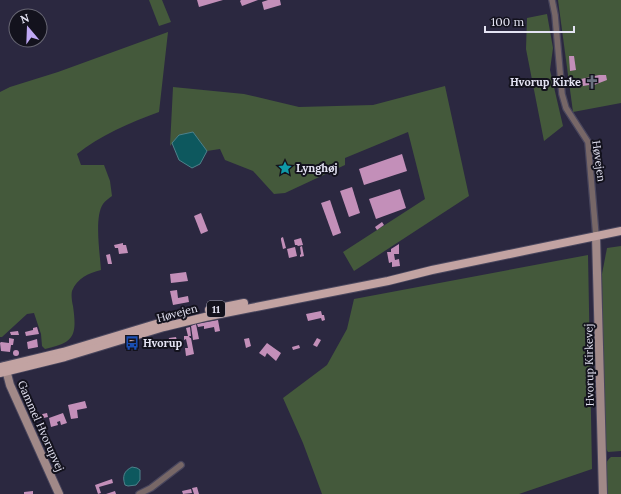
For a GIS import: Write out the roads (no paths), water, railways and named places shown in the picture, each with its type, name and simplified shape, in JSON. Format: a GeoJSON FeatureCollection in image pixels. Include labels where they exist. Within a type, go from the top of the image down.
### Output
{"type":"FeatureCollection","features":[{"type":"Feature","properties":{"kind":"main road","name":"Høvejen"},"geometry":{"type":"LineString","coordinates":[[2,369],[65,357],[164,327],[205,317],[388,282],[432,270],[621,231]]}},
{"type":"Feature","properties":{"kind":"street","name":"Høvejen"},"geometry":{"type":"LineString","coordinates":[[552,0],[555,15],[562,94],[566,108],[588,142],[596,236]]}},
{"type":"Feature","properties":{"kind":"street","name":"Hvorup Kirkevej"},"geometry":{"type":"LineString","coordinates":[[596,236],[603,494]]}},
{"type":"Feature","properties":{"kind":"street","name":"Gammel Hvorupvej"},"geometry":{"type":"LineString","coordinates":[[2,369],[59,494]]}},
{"type":"Feature","properties":{"kind":"street"},"geometry":{"type":"LineString","coordinates":[[139,494],[151,488],[181,465]]}},
{"type":"Feature","properties":{"kind":"place","name":"Hvorup Kirke"},"geometry":{"type":"Point","coordinates":[592,82]}},
{"type":"Feature","properties":{"kind":"place","name":"Lynghøj"},"geometry":{"type":"Point","coordinates":[285,168]}},
{"type":"Feature","properties":{"kind":"place","name":"Hvorup"},"geometry":{"type":"Point","coordinates":[132,343]}}]}
